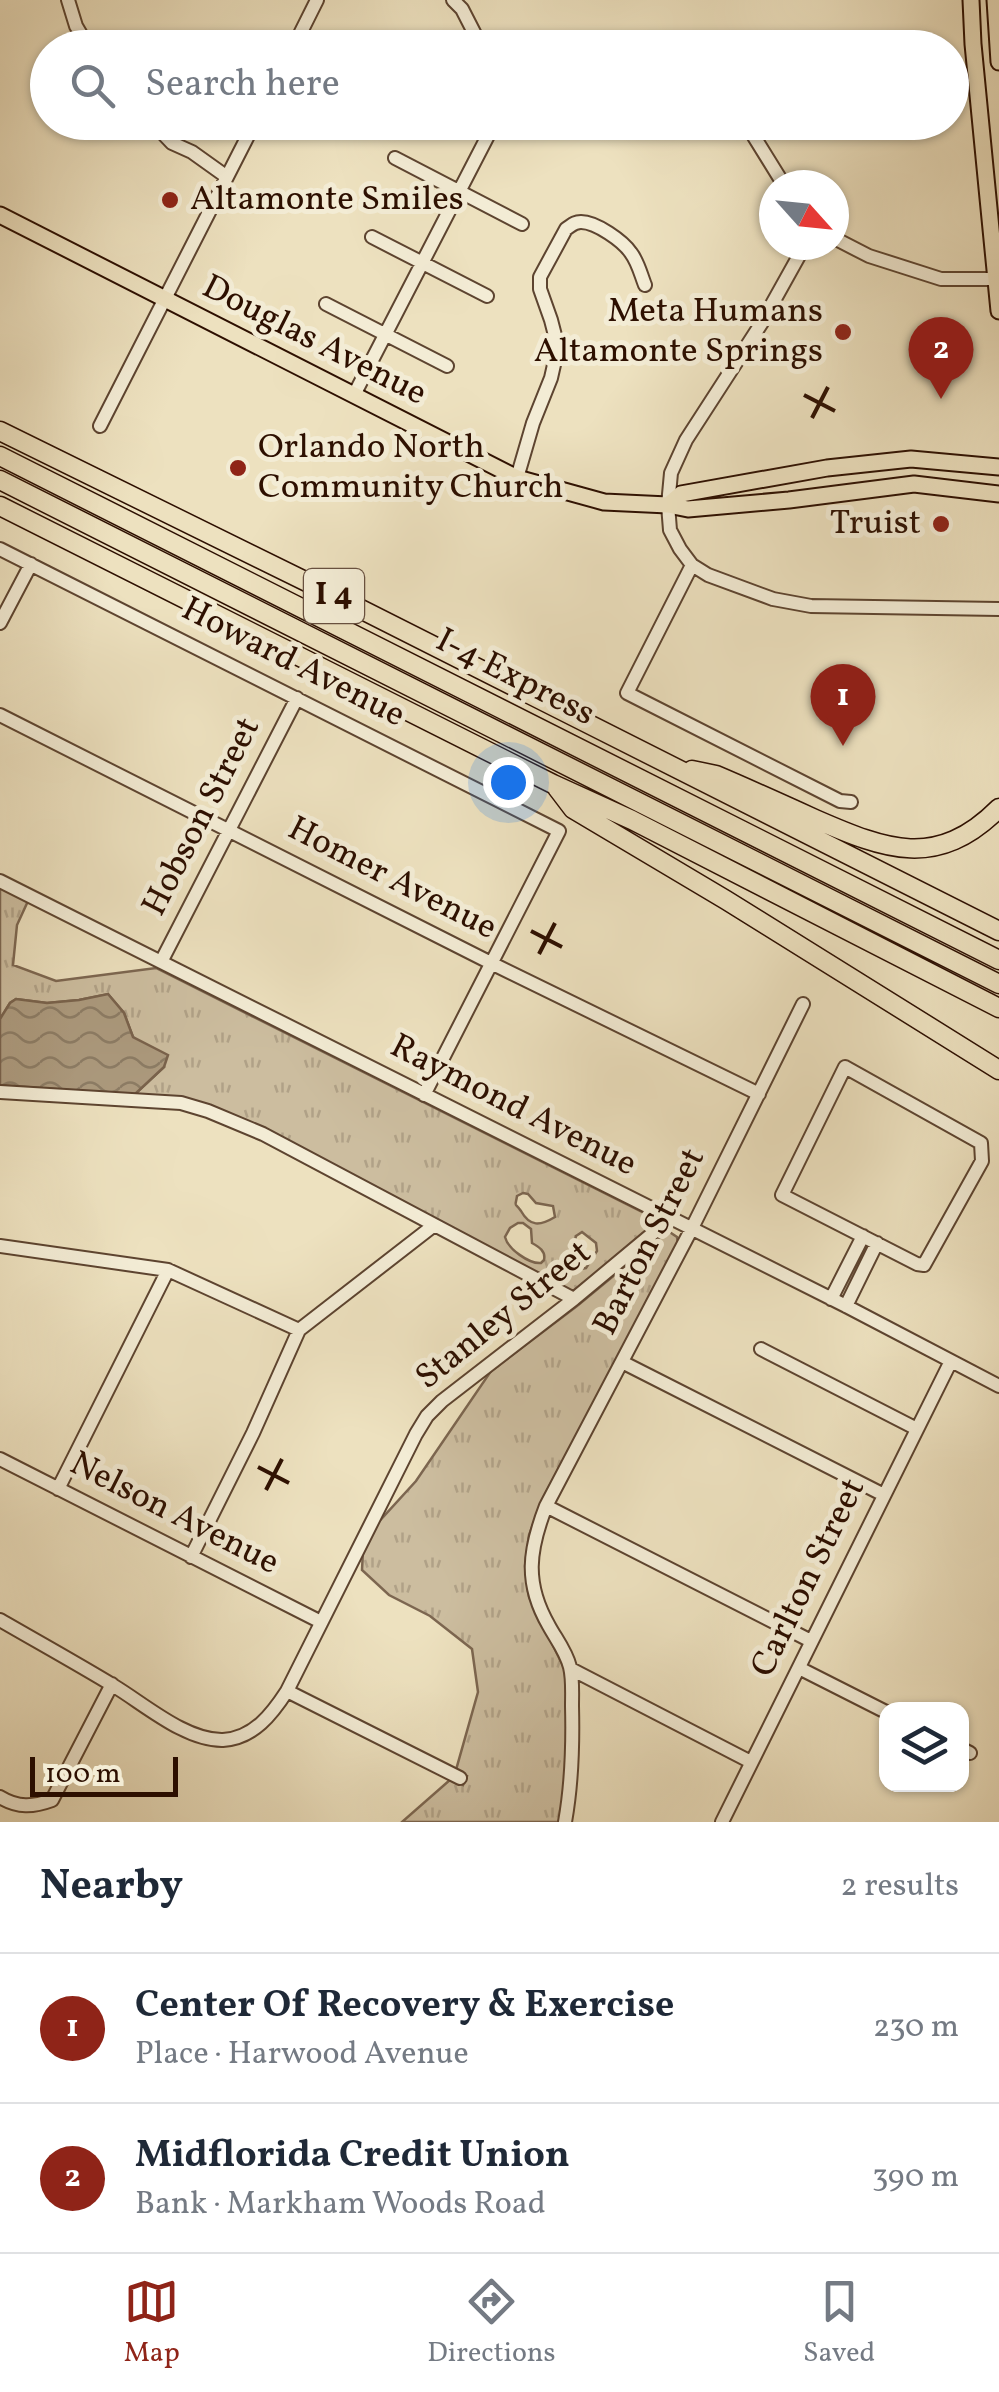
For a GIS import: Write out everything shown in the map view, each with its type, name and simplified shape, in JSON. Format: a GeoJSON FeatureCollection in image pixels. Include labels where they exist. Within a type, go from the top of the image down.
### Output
{"type":"FeatureCollection","features":[{"type":"Feature","properties":{"kind":"highway","name":"I 4"},"geometry":{"type":"LineString","coordinates":[[0,431],[999,930]]}},
{"type":"Feature","properties":{"kind":"highway","name":"I-4 Express"},"geometry":{"type":"LineString","coordinates":[[0,456],[999,960]]}},
{"type":"Feature","properties":{"kind":"highway","name":"I-4 Express"},"geometry":{"type":"LineString","coordinates":[[0,480],[999,984]]}},
{"type":"Feature","properties":{"kind":"highway","name":"I 4"},"geometry":{"type":"LineString","coordinates":[[0,506],[632,820],[999,1008]]}},
{"type":"Feature","properties":{"kind":"highway"},"geometry":{"type":"LineString","coordinates":[[665,764],[716,775],[857,837],[896,848],[922,848],[952,841],[974,830],[999,808]]}},
{"type":"Feature","properties":{"kind":"highway"},"geometry":{"type":"LineString","coordinates":[[553,784],[574,809],[999,1070]]}},
{"type":"Feature","properties":{"kind":"main road"},"geometry":{"type":"LineString","coordinates":[[971,0],[999,310]]}},
{"type":"Feature","properties":{"kind":"main road"},"geometry":{"type":"LineString","coordinates":[[996,0],[999,62]]}},
{"type":"Feature","properties":{"kind":"main road","name":"Douglas Avenue"},"geometry":{"type":"LineString","coordinates":[[0,215],[517,478],[604,502],[688,509],[914,484],[999,494]]}},
{"type":"Feature","properties":{"kind":"main road"},"geometry":{"type":"LineString","coordinates":[[668,505],[681,494],[826,468],[928,459],[999,467]]}},
{"type":"Feature","properties":{"kind":"street"},"geometry":{"type":"LineString","coordinates":[[68,0],[78,30]]}},
{"type":"Feature","properties":{"kind":"street"},"geometry":{"type":"LineString","coordinates":[[302,30],[318,0]]}},
{"type":"Feature","properties":{"kind":"street"},"geometry":{"type":"LineString","coordinates":[[453,0],[473,30]]}},
{"type":"Feature","properties":{"kind":"street"},"geometry":{"type":"LineString","coordinates":[[169,140],[227,178]]}},
{"type":"Feature","properties":{"kind":"street"},"geometry":{"type":"LineString","coordinates":[[100,426],[246,140]]}},
{"type":"Feature","properties":{"kind":"street"},"geometry":{"type":"LineString","coordinates":[[354,395],[486,140]]}},
{"type":"Feature","properties":{"kind":"street"},"geometry":{"type":"LineString","coordinates":[[757,140],[775,170]]}},
{"type":"Feature","properties":{"kind":"street"},"geometry":{"type":"LineString","coordinates":[[395,158],[522,224]]}},
{"type":"Feature","properties":{"kind":"street"},"geometry":{"type":"LineString","coordinates":[[517,478],[558,347],[540,290],[540,277],[566,230],[584,222],[625,246],[633,255],[645,285]]}},
{"type":"Feature","properties":{"kind":"street"},"geometry":{"type":"LineString","coordinates":[[372,237],[487,296]]}},
{"type":"Feature","properties":{"kind":"street"},"geometry":{"type":"LineString","coordinates":[[849,246],[941,280],[996,279]]}},
{"type":"Feature","properties":{"kind":"street"},"geometry":{"type":"LineString","coordinates":[[797,260],[761,324],[686,440],[671,474],[670,530],[692,565],[708,576],[773,598],[811,606],[999,609]]}},
{"type":"Feature","properties":{"kind":"street"},"geometry":{"type":"LineString","coordinates":[[326,304],[447,366]]}},
{"type":"Feature","properties":{"kind":"street","name":"Howard Avenue"},"geometry":{"type":"LineString","coordinates":[[0,549],[559,831],[493,964]]}},
{"type":"Feature","properties":{"kind":"street"},"geometry":{"type":"LineString","coordinates":[[0,623],[31,564]]}},
{"type":"Feature","properties":{"kind":"street"},"geometry":{"type":"LineString","coordinates":[[692,565],[626,693],[840,801],[851,802]]}},
{"type":"Feature","properties":{"kind":"street","name":"Hobson Street"},"geometry":{"type":"LineString","coordinates":[[161,962],[296,698]]}},
{"type":"Feature","properties":{"kind":"street","name":"Homer Avenue"},"geometry":{"type":"LineString","coordinates":[[0,715],[759,1094]]}},
{"type":"Feature","properties":{"kind":"street","name":"Raymond Avenue"},"geometry":{"type":"LineString","coordinates":[[0,882],[999,1386]]}},
{"type":"Feature","properties":{"kind":"street"},"geometry":{"type":"LineString","coordinates":[[424,1095],[493,964]]}},
{"type":"Feature","properties":{"kind":"street","name":"Barton Street"},"geometry":{"type":"LineString","coordinates":[[571,1669],[535,1596],[530,1567],[534,1538],[546,1506],[691,1230],[803,1004]]}},
{"type":"Feature","properties":{"kind":"street"},"geometry":{"type":"LineString","coordinates":[[845,1067],[958,1130],[983,1149],[982,1161],[924,1265],[864,1236],[782,1194],[845,1067]]}},
{"type":"Feature","properties":{"kind":"street"},"geometry":{"type":"LineString","coordinates":[[0,1092],[181,1103],[208,1111],[263,1134],[574,1299]]}},
{"type":"Feature","properties":{"kind":"street","name":"Stanley Street"},"geometry":{"type":"LineString","coordinates":[[0,1620],[181,1728],[204,1738],[228,1740],[253,1731],[273,1712],[287,1690],[427,1416],[670,1219]]}},
{"type":"Feature","properties":{"kind":"street"},"geometry":{"type":"LineString","coordinates":[[191,1557],[300,1330],[433,1226]]}},
{"type":"Feature","properties":{"kind":"street"},"geometry":{"type":"LineString","coordinates":[[831,1299],[864,1236]]}},
{"type":"Feature","properties":{"kind":"street"},"geometry":{"type":"LineString","coordinates":[[846,1306],[878,1243]]}},
{"type":"Feature","properties":{"kind":"street"},"geometry":{"type":"LineString","coordinates":[[0,1246],[168,1270],[300,1330]]}},
{"type":"Feature","properties":{"kind":"street"},"geometry":{"type":"LineString","coordinates":[[58,1489],[168,1270]]}},
{"type":"Feature","properties":{"kind":"street"},"geometry":{"type":"LineString","coordinates":[[761,1349],[917,1429]]}},
{"type":"Feature","properties":{"kind":"street","name":"Carlton Street"},"geometry":{"type":"LineString","coordinates":[[722,1822],[951,1361]]}},
{"type":"Feature","properties":{"kind":"street"},"geometry":{"type":"LineString","coordinates":[[622,1362],[884,1494]]}},
{"type":"Feature","properties":{"kind":"street","name":"Nelson Avenue"},"geometry":{"type":"LineString","coordinates":[[0,1459],[321,1622]]}},
{"type":"Feature","properties":{"kind":"street"},"geometry":{"type":"LineString","coordinates":[[546,1506],[811,1641]]}},
{"type":"Feature","properties":{"kind":"street"},"geometry":{"type":"LineString","coordinates":[[798,1668],[879,1708]]}},
{"type":"Feature","properties":{"kind":"street"},"geometry":{"type":"LineString","coordinates":[[566,1822],[572,1780],[571,1669],[752,1762]]}},
{"type":"Feature","properties":{"kind":"street"},"geometry":{"type":"LineString","coordinates":[[0,1797],[27,1806],[52,1800],[112,1684]]}},
{"type":"Feature","properties":{"kind":"street"},"geometry":{"type":"LineString","coordinates":[[287,1690],[460,1778]]}},
{"type":"Feature","properties":{"kind":"green space"},"geometry":{"type":"Polygon","coordinates":[[[0,887],[28,901],[17,925],[13,965],[56,981],[156,968],[646,1214],[650,1229],[573,1293],[264,1129],[134,1095],[164,1067],[133,1037],[124,1013],[108,994],[47,1003],[16,999],[0,1019],[0,887]],[[523,1193],[517,1196],[516,1205],[528,1220],[540,1223],[555,1217],[553,1206],[536,1203],[523,1193]],[[523,1223],[510,1228],[505,1237],[510,1246],[525,1258],[541,1263],[544,1254],[532,1243],[531,1229],[523,1223]],[[582,1232],[576,1236],[573,1249],[562,1259],[565,1266],[574,1270],[586,1268],[597,1251],[596,1243],[582,1232]]]}},
{"type":"Feature","properties":{"kind":"green space"},"geometry":{"type":"Polygon","coordinates":[[[668,1231],[677,1237],[678,1244],[542,1500],[529,1535],[525,1566],[529,1597],[566,1672],[567,1779],[560,1822],[402,1822],[451,1779],[463,1785],[467,1776],[456,1770],[478,1692],[472,1649],[430,1616],[389,1595],[362,1570],[363,1551],[374,1527],[416,1481],[491,1371],[668,1231]]]}},
{"type":"Feature","properties":{"kind":"water"},"geometry":{"type":"Polygon","coordinates":[[[108,994],[124,1013],[133,1037],[168,1055],[164,1067],[134,1095],[0,1085],[0,1019],[10,1003],[16,999],[47,1003],[108,994]]]}},
{"type":"Feature","properties":{"kind":"place","name":"Altamonte Smiles"},"geometry":{"type":"Point","coordinates":[170,200]}},
{"type":"Feature","properties":{"kind":"place","name":"Meta Humans Altamonte Springs"},"geometry":{"type":"Point","coordinates":[843,332]}},
{"type":"Feature","properties":{"kind":"place","name":"Midflorida Credit Union"},"geometry":{"type":"Point","coordinates":[941,399]}},
{"type":"Feature","properties":{"kind":"place","name":"Orlando North Community Church"},"geometry":{"type":"Point","coordinates":[238,468]}},
{"type":"Feature","properties":{"kind":"place","name":"Truist"},"geometry":{"type":"Point","coordinates":[941,524]}},
{"type":"Feature","properties":{"kind":"place","name":"Center Of Recovery & Exercise"},"geometry":{"type":"Point","coordinates":[843,746]}}]}
